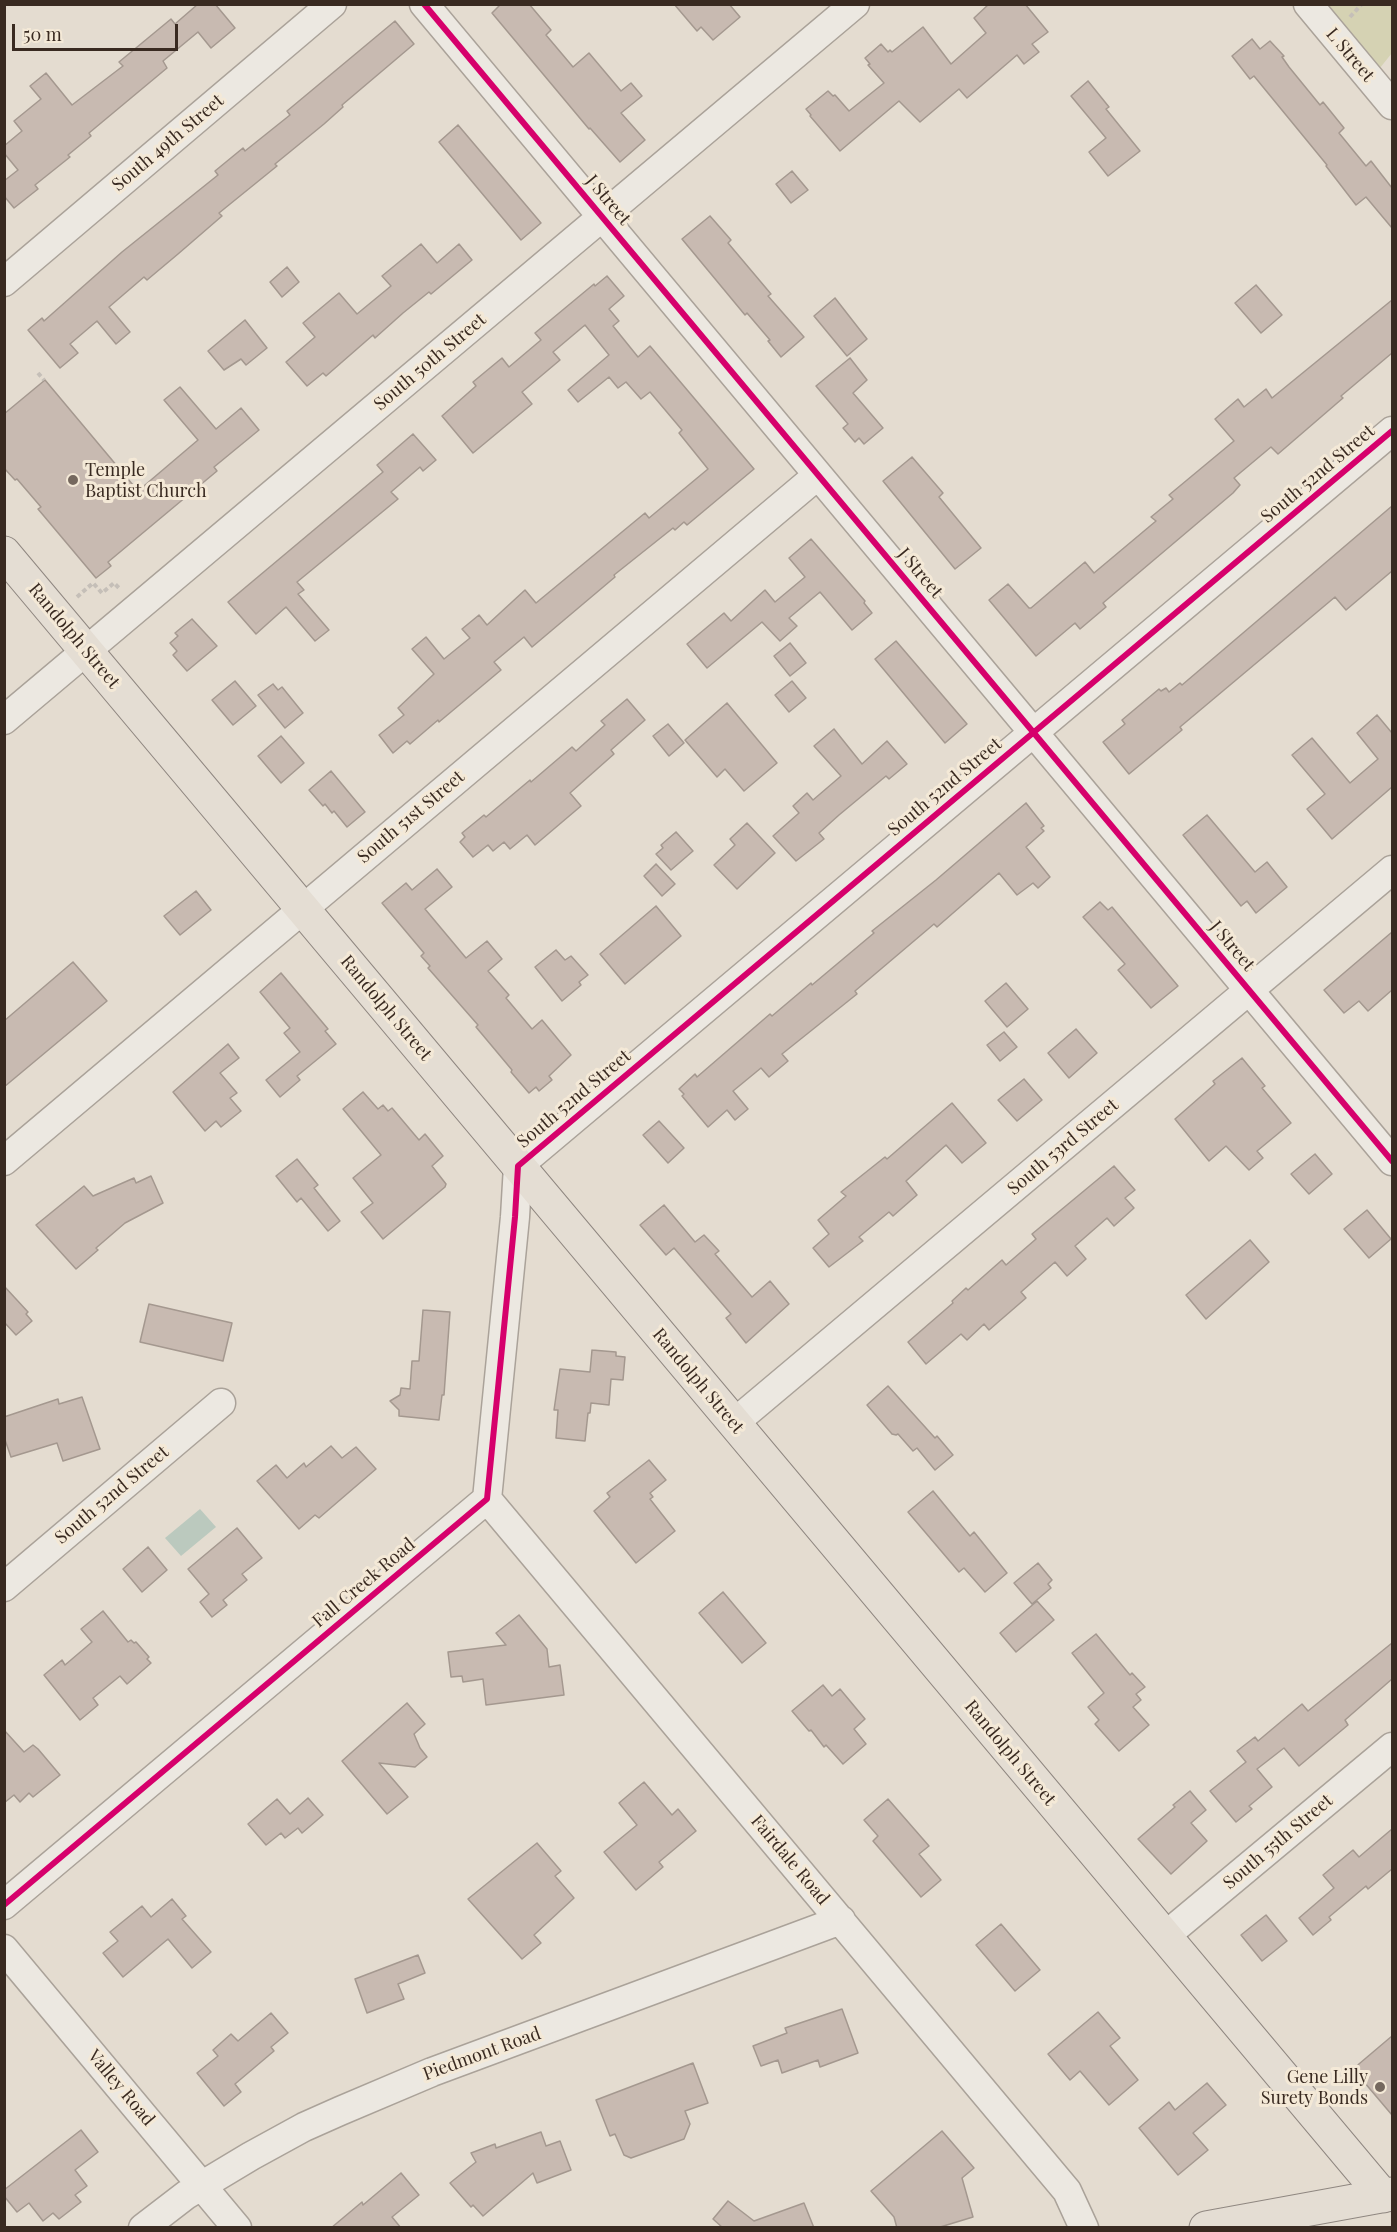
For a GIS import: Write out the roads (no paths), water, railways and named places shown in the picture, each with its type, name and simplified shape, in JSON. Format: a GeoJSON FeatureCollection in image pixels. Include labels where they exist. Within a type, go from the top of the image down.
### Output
{"type":"FeatureCollection","features":[{"type":"Feature","properties":{"kind":"main road","name":"Randolph Street"},"geometry":{"type":"LineString","coordinates":[[4,553],[1164,1937],[1390,2197]]}},
{"type":"Feature","properties":{"kind":"main road"},"geometry":{"type":"LineString","coordinates":[[1206,2228],[1390,2197]]}},
{"type":"Feature","properties":{"kind":"main road"},"geometry":{"type":"LineString","coordinates":[[1350,2228],[1390,2197]]}},
{"type":"Feature","properties":{"kind":"street","name":"South 49th Street"},"geometry":{"type":"LineString","coordinates":[[4,282],[332,4]]}},
{"type":"Feature","properties":{"kind":"street","name":"J Street"},"geometry":{"type":"LineString","coordinates":[[424,4],[1392,1161]]}},
{"type":"Feature","properties":{"kind":"street","name":"South 50th Street"},"geometry":{"type":"LineString","coordinates":[[4,720],[855,4]]}},
{"type":"Feature","properties":{"kind":"street","name":"L Street"},"geometry":{"type":"LineString","coordinates":[[1308,4],[1392,105]]}},
{"type":"Feature","properties":{"kind":"street","name":"South 52nd Street"},"geometry":{"type":"LineString","coordinates":[[518,1166],[1392,431]]}},
{"type":"Feature","properties":{"kind":"street","name":"South 51st Street"},"geometry":{"type":"LineString","coordinates":[[4,1161],[818,475]]}},
{"type":"Feature","properties":{"kind":"street","name":"South 53rd Street"},"geometry":{"type":"LineString","coordinates":[[734,1423],[1392,870]]}},
{"type":"Feature","properties":{"kind":"street"},"geometry":{"type":"LineString","coordinates":[[487,1499],[518,1166]]}},
{"type":"Feature","properties":{"kind":"street","name":"South 52nd Street"},"geometry":{"type":"LineString","coordinates":[[4,1587],[221,1403]]}},
{"type":"Feature","properties":{"kind":"street","name":"Fall Creek Road"},"geometry":{"type":"LineString","coordinates":[[4,1905],[487,1499]]}},
{"type":"Feature","properties":{"kind":"street","name":"Fairdale Road"},"geometry":{"type":"LineString","coordinates":[[487,1499],[1067,2192],[1084,2228]]}},
{"type":"Feature","properties":{"kind":"street","name":"South 55th Street"},"geometry":{"type":"LineString","coordinates":[[1164,1937],[1392,1747]]}},
{"type":"Feature","properties":{"kind":"street","name":"Piedmont Road"},"geometry":{"type":"LineString","coordinates":[[143,2228],[186,2195],[304,2127],[374,2096],[840,1920]]}},
{"type":"Feature","properties":{"kind":"street","name":"Valley Road"},"geometry":{"type":"LineString","coordinates":[[4,1949],[237,2228]]}},
{"type":"Feature","properties":{"kind":"place","name":"Temple Baptist Church"},"geometry":{"type":"Point","coordinates":[73,480]}},
{"type":"Feature","properties":{"kind":"place","name":"Gene Lilly Surety Bonds"},"geometry":{"type":"Point","coordinates":[1380,2087]}}]}
